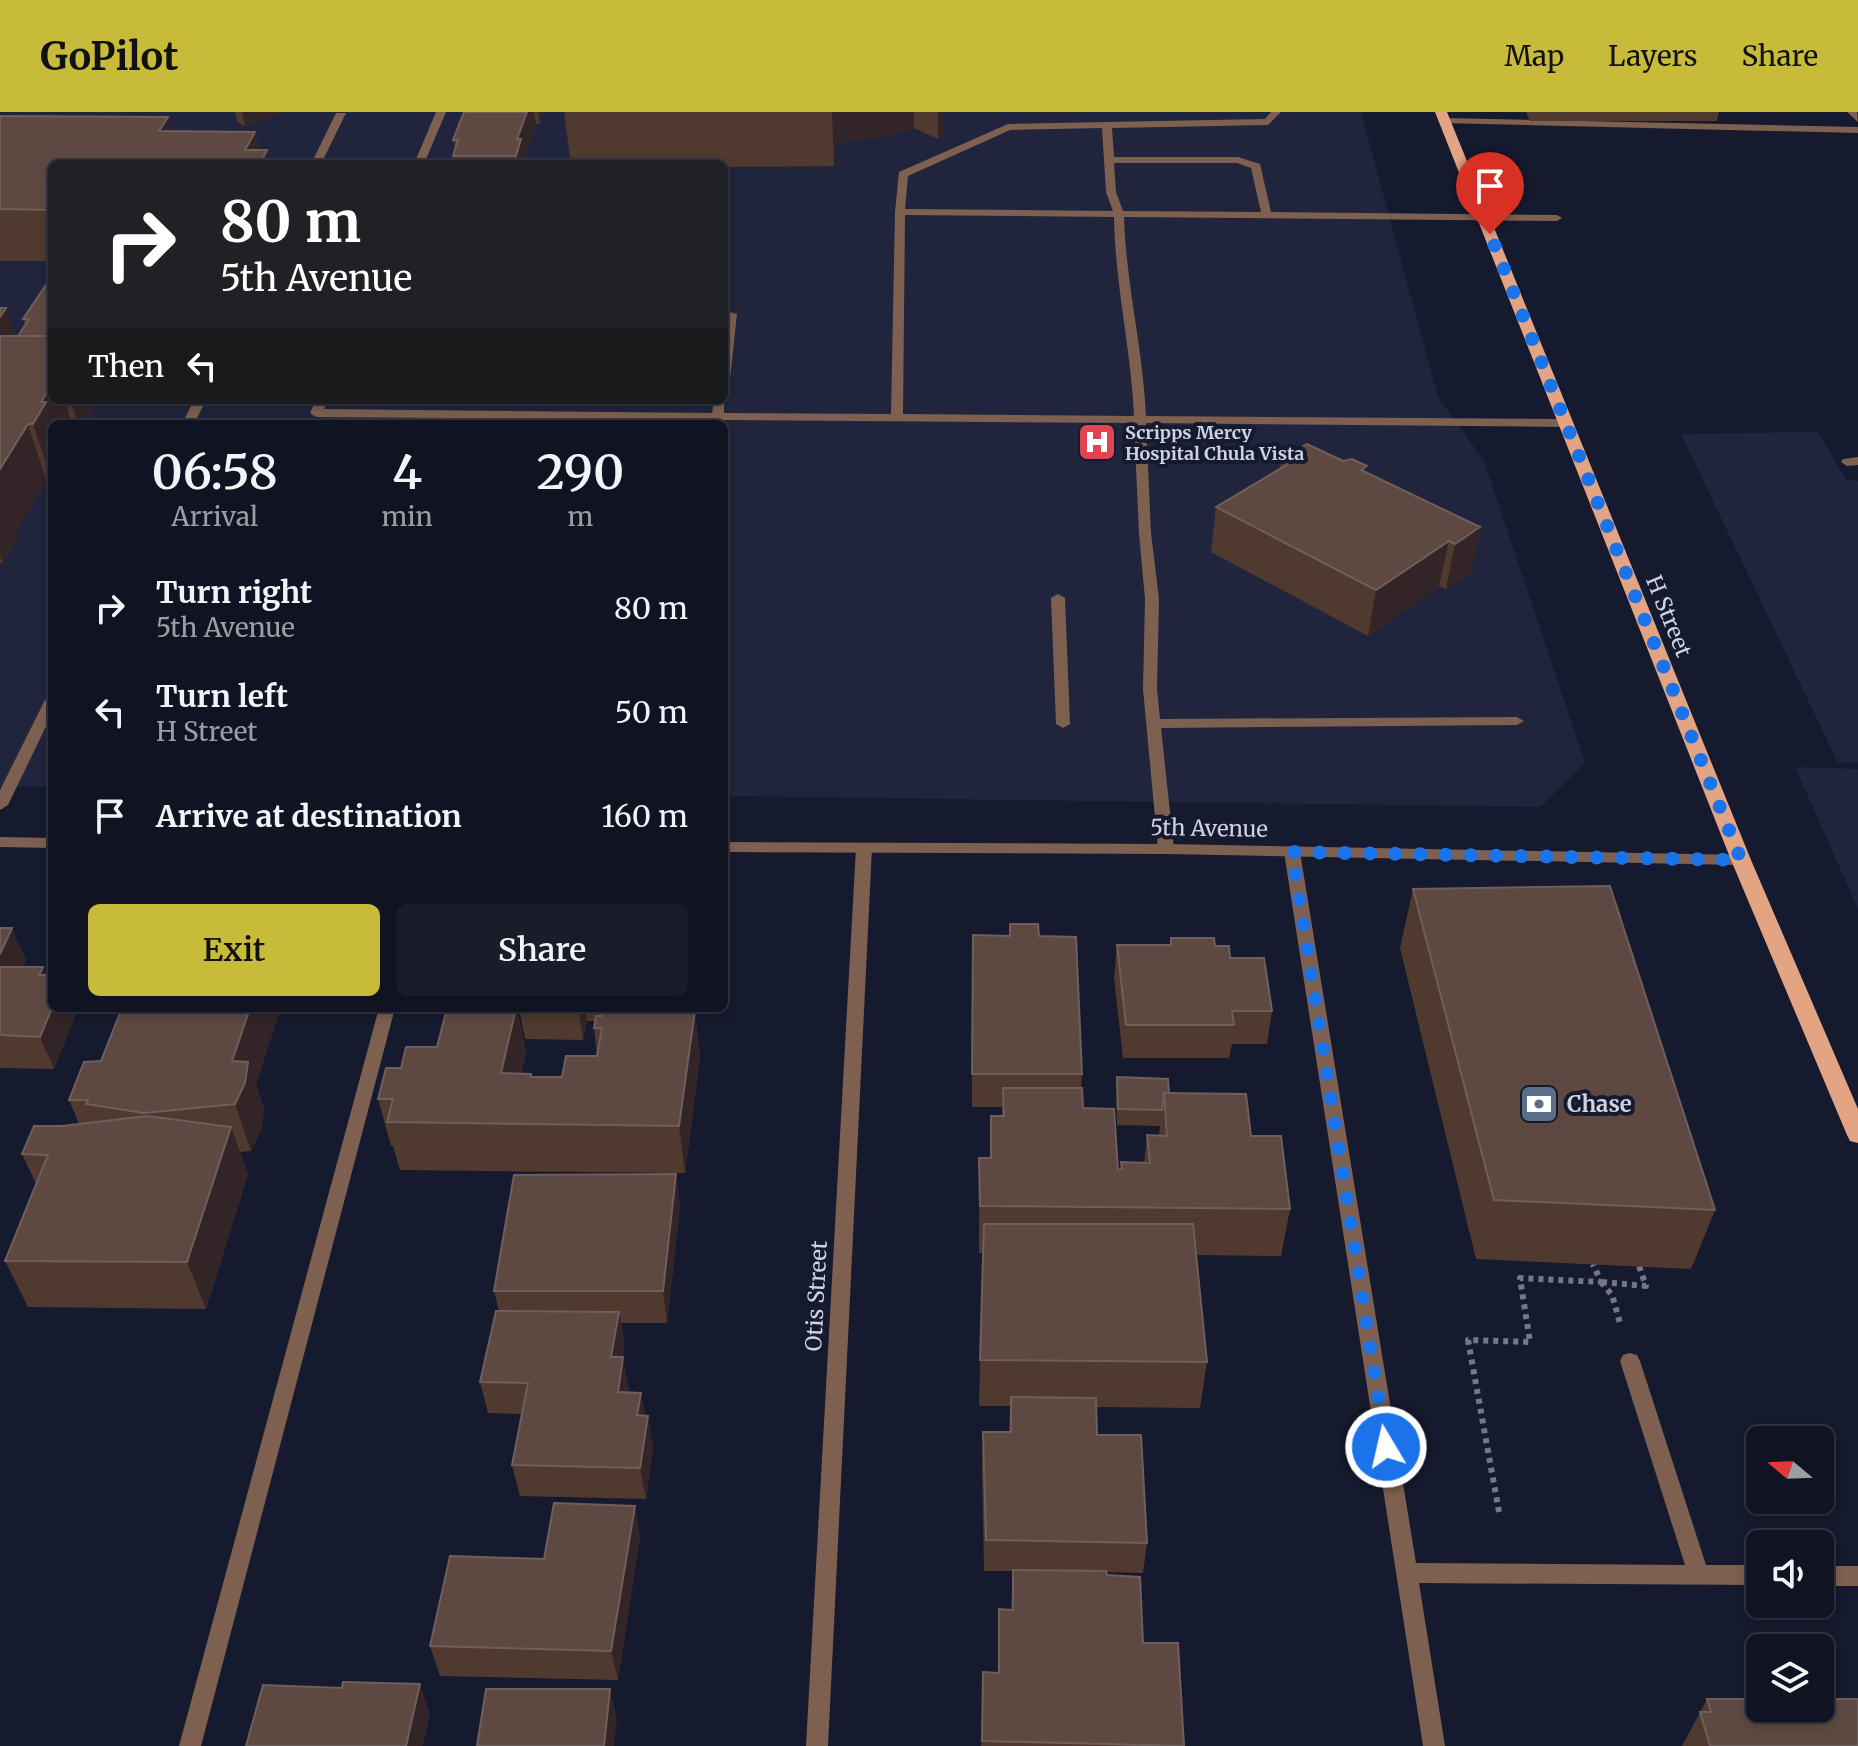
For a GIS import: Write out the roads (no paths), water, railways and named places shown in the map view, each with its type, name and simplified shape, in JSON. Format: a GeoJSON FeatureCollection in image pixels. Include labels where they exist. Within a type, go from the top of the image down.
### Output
{"type":"FeatureCollection","features":[{"type":"Feature","properties":{"kind":"main road","name":"H Street"},"geometry":{"type":"LineString","coordinates":[[1443,117],[1741,860],[1858,1135]]}},
{"type":"Feature","properties":{"kind":"street"},"geometry":{"type":"LineString","coordinates":[[421,160],[441,112]]}},
{"type":"Feature","properties":{"kind":"street"},"geometry":{"type":"LineString","coordinates":[[897,417],[903,174],[1008,127],[1268,122],[1276,112]]}},
{"type":"Feature","properties":{"kind":"street"},"geometry":{"type":"LineString","coordinates":[[1852,112],[1858,119]]}},
{"type":"Feature","properties":{"kind":"street"},"geometry":{"type":"LineString","coordinates":[[318,160],[341,113]]}},
{"type":"Feature","properties":{"kind":"street"},"geometry":{"type":"LineString","coordinates":[[1443,117],[1858,130]]}},
{"type":"Feature","properties":{"kind":"street"},"geometry":{"type":"LineString","coordinates":[[1107,124],[1111,192],[1119,214],[1140,419],[1145,533],[1152,599],[1153,724],[1166,849]]}},
{"type":"Feature","properties":{"kind":"street"},"geometry":{"type":"LineString","coordinates":[[1110,160],[1238,160],[1256,166],[1267,216]]}},
{"type":"Feature","properties":{"kind":"street"},"geometry":{"type":"LineString","coordinates":[[900,212],[1557,218]]}},
{"type":"Feature","properties":{"kind":"street"},"geometry":{"type":"LineString","coordinates":[[728,314],[731,314],[728,340]]}},
{"type":"Feature","properties":{"kind":"street"},"geometry":{"type":"LineString","coordinates":[[488,414],[492,404]]}},
{"type":"Feature","properties":{"kind":"street"},"geometry":{"type":"LineString","coordinates":[[718,416],[720,404]]}},
{"type":"Feature","properties":{"kind":"street"},"geometry":{"type":"LineString","coordinates":[[314,419],[488,414],[1566,423]]}},
{"type":"Feature","properties":{"kind":"street"},"geometry":{"type":"LineString","coordinates":[[1058,598],[1063,724]]}},
{"type":"Feature","properties":{"kind":"street"},"geometry":{"type":"LineString","coordinates":[[0,805],[48,708]]}},
{"type":"Feature","properties":{"kind":"street"},"geometry":{"type":"LineString","coordinates":[[1153,724],[1517,721]]}},
{"type":"Feature","properties":{"kind":"street"},"geometry":{"type":"LineString","coordinates":[[0,842],[48,843]]}},
{"type":"Feature","properties":{"kind":"street","name":"5th Avenue"},"geometry":{"type":"LineString","coordinates":[[728,847],[1166,849],[1741,860]]}},
{"type":"Feature","properties":{"kind":"street","name":"Otis Street"},"geometry":{"type":"LineString","coordinates":[[817,1746],[864,848]]}},
{"type":"Feature","properties":{"kind":"street"},"geometry":{"type":"LineString","coordinates":[[1292,852],[1434,1746]]}},
{"type":"Feature","properties":{"kind":"street"},"geometry":{"type":"LineString","coordinates":[[190,1746],[386,1012]]}},
{"type":"Feature","properties":{"kind":"street"},"geometry":{"type":"LineString","coordinates":[[1630,1361],[1699,1575]]}},
{"type":"Feature","properties":{"kind":"street"},"geometry":{"type":"LineString","coordinates":[[1406,1573],[1746,1575]]}},
{"type":"Feature","properties":{"kind":"street"},"geometry":{"type":"LineString","coordinates":[[1834,1576],[1858,1576]]}},
{"type":"Feature","properties":{"kind":"place","name":"Scripps Mercy Hospital Chula Vista"},"geometry":{"type":"Point","coordinates":[1097,442]}},
{"type":"Feature","properties":{"kind":"place","name":"Chase"},"geometry":{"type":"Point","coordinates":[1539,1104]}}]}
